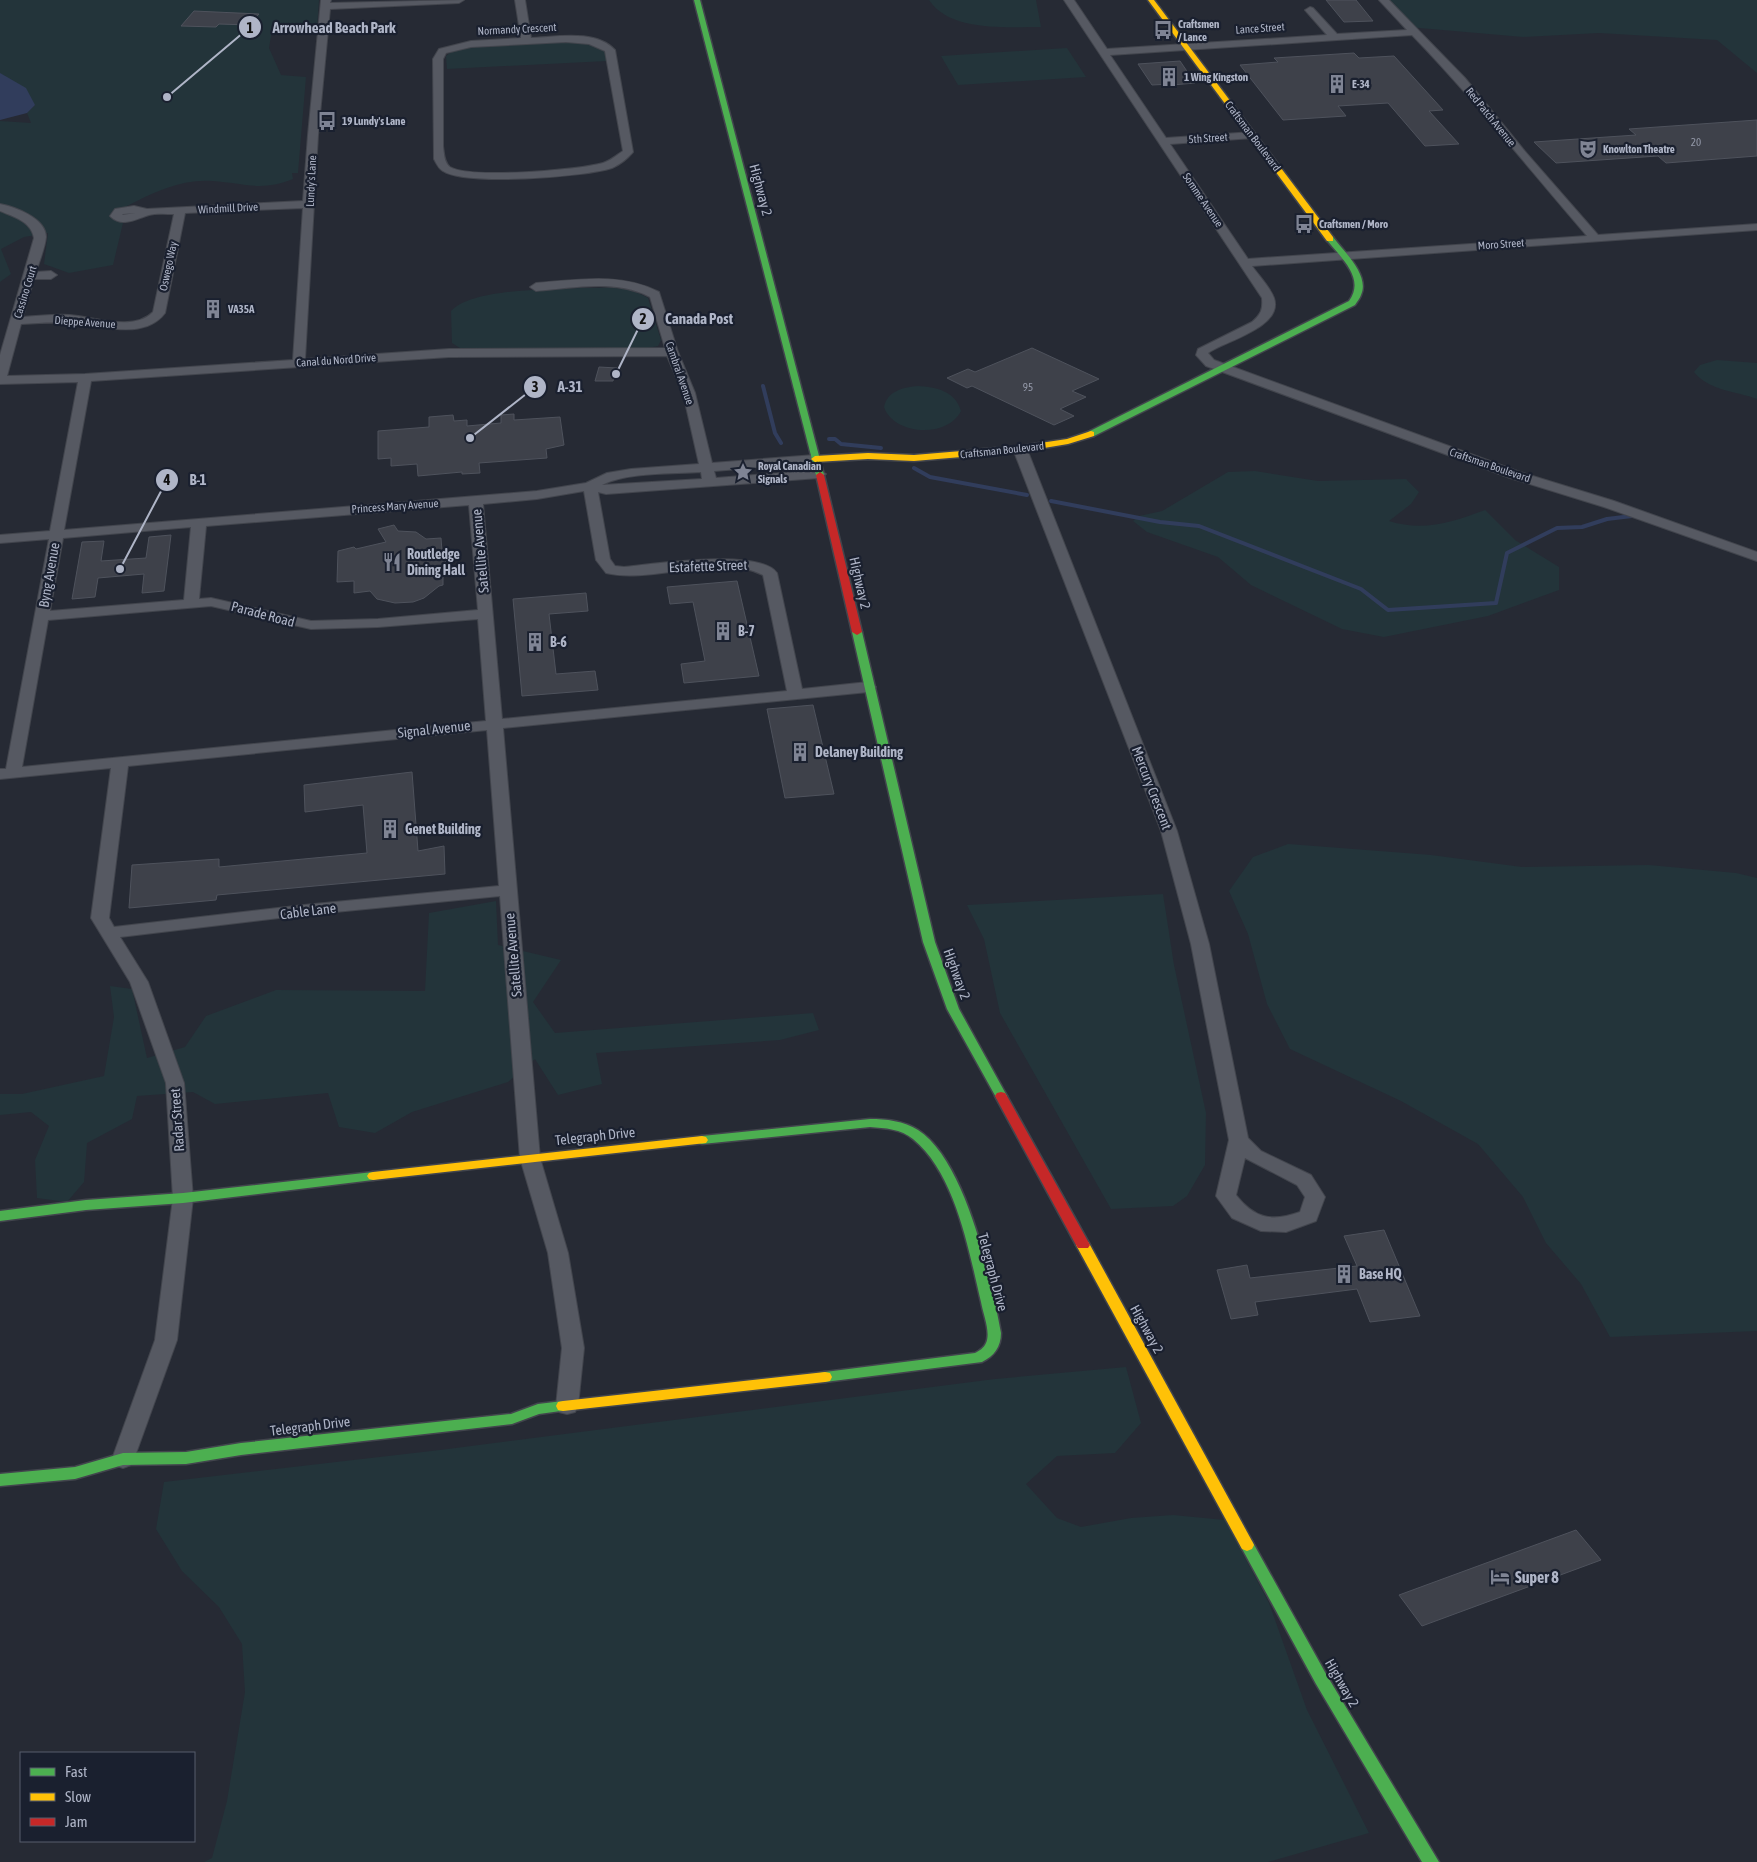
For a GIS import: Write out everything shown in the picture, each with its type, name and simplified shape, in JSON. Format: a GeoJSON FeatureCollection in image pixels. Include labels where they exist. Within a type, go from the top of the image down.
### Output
{"type":"FeatureCollection","features":[{"type":"Feature","properties":{"kind":"street"},"geometry":{"type":"LineString","coordinates":[[325,3],[459,0]]}},
{"type":"Feature","properties":{"kind":"street"},"geometry":{"type":"LineString","coordinates":[[520,0],[526,40]]}},
{"type":"Feature","properties":{"kind":"street","name":"Highway 2"},"geometry":{"type":"LineString","coordinates":[[697,0],[815,459],[823,473],[868,686],[929,942],[954,1009],[1317,1670],[1431,1862]]}},
{"type":"Feature","properties":{"kind":"street","name":"Somme Avenue"},"geometry":{"type":"LineString","coordinates":[[1069,0],[1268,298],[1269,312],[1256,325],[1206,348],[1202,352],[1202,355],[1210,363],[1224,369]]}},
{"type":"Feature","properties":{"kind":"street","name":"Craftsman Boulevard"},"geometry":{"type":"LineString","coordinates":[[870,467],[914,458],[1020,449],[1068,441],[1096,432],[1348,306],[1359,295],[1360,282],[1343,256],[1151,0]]}},
{"type":"Feature","properties":{"kind":"street","name":"Red Patch Avenue"},"geometry":{"type":"LineString","coordinates":[[1384,0],[1461,80],[1519,152],[1594,238]]}},
{"type":"Feature","properties":{"kind":"street","name":"Lundy's Lane"},"geometry":{"type":"LineString","coordinates":[[299,362],[313,134],[325,3]]}},
{"type":"Feature","properties":{"kind":"street"},"geometry":{"type":"LineString","coordinates":[[1310,10],[1333,36]]}},
{"type":"Feature","properties":{"kind":"street","name":"Lance Street"},"geometry":{"type":"LineString","coordinates":[[1105,52],[1416,32]]}},
{"type":"Feature","properties":{"kind":"street","name":"Normandy Crescent"},"geometry":{"type":"LineString","coordinates":[[579,39],[604,44],[610,50],[628,152],[610,165],[588,170],[492,176],[463,174],[446,169],[439,159],[438,146],[438,59],[442,51],[471,44],[526,40],[579,39]]}},
{"type":"Feature","properties":{"kind":"street","name":"5th Street"},"geometry":{"type":"LineString","coordinates":[[1164,141],[1253,135]]}},
{"type":"Feature","properties":{"kind":"street","name":"Windmill Drive"},"geometry":{"type":"LineString","coordinates":[[147,212],[310,204]]}},
{"type":"Feature","properties":{"kind":"street"},"geometry":{"type":"LineString","coordinates":[[0,206],[20,216]]}},
{"type":"Feature","properties":{"kind":"street","name":"Oswego Way"},"geometry":{"type":"LineString","coordinates":[[153,320],[159,313],[180,210]]}},
{"type":"Feature","properties":{"kind":"street"},"geometry":{"type":"LineString","coordinates":[[0,220],[20,216]]}},
{"type":"Feature","properties":{"kind":"street","name":"Cassino Court"},"geometry":{"type":"LineString","coordinates":[[0,378],[31,276],[40,238],[40,230],[34,223],[20,216]]}},
{"type":"Feature","properties":{"kind":"street","name":"Moro Street"},"geometry":{"type":"LineString","coordinates":[[1244,263],[1757,227]]}},
{"type":"Feature","properties":{"kind":"street"},"geometry":{"type":"LineString","coordinates":[[31,276],[52,275]]}},
{"type":"Feature","properties":{"kind":"street","name":"Cambrai Avenue"},"geometry":{"type":"LineString","coordinates":[[536,287],[620,284],[633,285],[650,291],[657,299],[672,352],[689,394],[710,482]]}},
{"type":"Feature","properties":{"kind":"street","name":"Dieppe Avenue"},"geometry":{"type":"LineString","coordinates":[[16,321],[73,319],[109,326],[153,320]]}},
{"type":"Feature","properties":{"kind":"street","name":"Canal du Nord Drive"},"geometry":{"type":"LineString","coordinates":[[0,378],[85,378],[299,362],[472,352],[672,352]]}},
{"type":"Feature","properties":{"kind":"street","name":"Craftsman Boulevard"},"geometry":{"type":"LineString","coordinates":[[1224,369],[1515,475],[1609,504],[1757,557]]}},
{"type":"Feature","properties":{"kind":"street","name":"Byng Avenue"},"geometry":{"type":"LineString","coordinates":[[6,773],[42,616],[85,378]]}},
{"type":"Feature","properties":{"kind":"street","name":"Mercury Crescent"},"geometry":{"type":"LineString","coordinates":[[1020,449],[1169,831],[1200,944],[1239,1140],[1226,1196],[1239,1213],[1261,1224],[1286,1225],[1309,1216],[1315,1198],[1304,1180],[1254,1156],[1239,1140]]}},
{"type":"Feature","properties":{"kind":"street","name":"Craftsman Boulevard"},"geometry":{"type":"LineString","coordinates":[[815,459],[868,456],[914,458]]}},
{"type":"Feature","properties":{"kind":"street","name":"Princess Mary Avenue"},"geometry":{"type":"LineString","coordinates":[[0,539],[537,495],[590,486],[608,477],[631,473],[815,459]]}},
{"type":"Feature","properties":{"kind":"street","name":"Princess Mary Avenue"},"geometry":{"type":"LineString","coordinates":[[590,486],[606,490],[823,473]]}},
{"type":"Feature","properties":{"kind":"street","name":"Estafette Street"},"geometry":{"type":"LineString","coordinates":[[590,486],[603,560],[610,570],[624,572],[731,562],[755,565],[770,573],[795,692]]}},
{"type":"Feature","properties":{"kind":"street","name":"Satellite Avenue"},"geometry":{"type":"LineString","coordinates":[[476,500],[530,1158],[558,1253],[573,1348],[567,1406]]}},
{"type":"Feature","properties":{"kind":"street"},"geometry":{"type":"LineString","coordinates":[[190,603],[199,522]]}},
{"type":"Feature","properties":{"kind":"street","name":"Parade Road"},"geometry":{"type":"LineString","coordinates":[[42,616],[190,603],[220,603],[311,625],[378,623],[485,614]]}},
{"type":"Feature","properties":{"kind":"street","name":"Signal Avenue"},"geometry":{"type":"LineString","coordinates":[[6,773],[868,686]]}},
{"type":"Feature","properties":{"kind":"street","name":"Radar Street"},"geometry":{"type":"LineString","coordinates":[[120,762],[100,918],[139,982],[175,1083],[183,1198],[166,1340],[123,1459]]}},
{"type":"Feature","properties":{"kind":"street","name":"Cable Lane"},"geometry":{"type":"LineString","coordinates":[[109,934],[304,910],[508,890]]}},
{"type":"Feature","properties":{"kind":"street","name":"Telegraph Drive"},"geometry":{"type":"LineString","coordinates":[[0,1216],[86,1205],[183,1198],[530,1158],[870,1123],[897,1126],[919,1137],[944,1169],[973,1249],[995,1336],[994,1344],[988,1353],[977,1358],[728,1389],[538,1409],[512,1419],[260,1447],[186,1458],[123,1459],[75,1473],[0,1480]]}},
{"type":"Feature","properties":{"kind":"shaded area"},"geometry":{"type":"Polygon","coordinates":[[[0,0],[319,0],[317,28],[272,30],[269,48],[281,75],[306,77],[298,173],[292,173],[293,179],[282,183],[262,186],[212,181],[190,182],[168,187],[137,201],[127,206],[113,265],[69,273],[44,264],[48,233],[24,237],[1,249],[11,274],[0,282],[0,121],[31,123],[27,113],[35,105],[0,73],[0,0]]]}},
{"type":"Feature","properties":{"kind":"shaded area"},"geometry":{"type":"Polygon","coordinates":[[[929,0],[1036,0],[1041,27],[996,27],[964,23],[950,18],[938,10],[929,0]]]}},
{"type":"Feature","properties":{"kind":"shaded area"},"geometry":{"type":"Polygon","coordinates":[[[1383,0],[1757,0],[1757,73],[1717,40],[1599,33],[1523,37],[1408,27],[1383,0]]]}},
{"type":"Feature","properties":{"kind":"shaded area"},"geometry":{"type":"Polygon","coordinates":[[[577,40],[605,48],[607,61],[447,69],[446,56],[458,47],[577,40]]]}},
{"type":"Feature","properties":{"kind":"shaded area"},"geometry":{"type":"Polygon","coordinates":[[[1067,48],[1086,77],[958,85],[941,56],[1067,48]]]}},
{"type":"Feature","properties":{"kind":"shaded area"},"geometry":{"type":"Polygon","coordinates":[[[581,288],[624,289],[648,298],[661,340],[658,346],[648,348],[460,348],[452,343],[451,311],[462,303],[493,294],[581,288]]]}},
{"type":"Feature","properties":{"kind":"shaded area"},"geometry":{"type":"Polygon","coordinates":[[[1717,360],[1757,363],[1757,399],[1715,387],[1694,372],[1700,365],[1717,360]]]}},
{"type":"Feature","properties":{"kind":"shaded area"},"geometry":{"type":"Polygon","coordinates":[[[918,386],[944,391],[954,399],[961,411],[954,420],[945,426],[934,429],[921,430],[898,424],[890,417],[884,407],[886,402],[897,391],[907,387],[918,386]]]}},
{"type":"Feature","properties":{"kind":"shaded area"},"geometry":{"type":"Polygon","coordinates":[[[1255,471],[1318,481],[1406,479],[1419,492],[1411,504],[1389,521],[1414,526],[1426,526],[1450,522],[1485,510],[1515,540],[1559,567],[1559,590],[1488,616],[1384,637],[1342,629],[1251,585],[1218,557],[1147,532],[1133,521],[1139,516],[1162,511],[1228,472],[1255,471]]]}},
{"type":"Feature","properties":{"kind":"shaded area"},"geometry":{"type":"Polygon","coordinates":[[[1288,844],[1431,855],[1522,867],[1649,865],[1736,873],[1757,878],[1757,1331],[1610,1337],[1581,1284],[1546,1243],[1523,1197],[1478,1144],[1401,1101],[1290,1049],[1267,1004],[1248,934],[1229,891],[1253,857],[1288,844]]]}},
{"type":"Feature","properties":{"kind":"shaded area"},"geometry":{"type":"Polygon","coordinates":[[[1163,894],[1174,965],[1206,1113],[1205,1165],[1187,1196],[1173,1206],[1111,1209],[1000,1013],[984,939],[967,905],[1163,894]]]}},
{"type":"Feature","properties":{"kind":"shaded area"},"geometry":{"type":"Polygon","coordinates":[[[496,901],[498,945],[561,960],[533,1002],[555,1033],[813,1013],[819,1030],[780,1040],[596,1053],[602,1084],[558,1095],[535,1059],[508,1082],[412,1112],[375,1133],[339,1127],[328,1093],[215,1104],[193,1092],[137,1096],[132,1119],[87,1143],[84,1182],[67,1202],[37,1198],[35,1160],[49,1126],[31,1112],[0,1115],[0,1094],[22,1094],[104,1076],[114,1017],[110,986],[132,989],[147,1058],[185,1047],[206,1016],[276,990],[425,991],[429,913],[496,901]]]}},
{"type":"Feature","properties":{"kind":"shaded area"},"geometry":{"type":"Polygon","coordinates":[[[1126,1367],[1141,1423],[1115,1453],[1057,1456],[1026,1484],[1057,1518],[1081,1527],[1131,1518],[1173,1515],[1225,1520],[1269,1603],[1307,1710],[1369,1833],[1268,1862],[204,1862],[212,1858],[227,1801],[245,1692],[242,1644],[219,1607],[182,1571],[156,1529],[164,1482],[440,1450],[995,1379],[1126,1367]]]}},
{"type":"Feature","properties":{"kind":"water"},"geometry":{"type":"Polygon","coordinates":[[[0,73],[26,88],[35,105],[27,113],[0,120],[0,73]]]}},
{"type":"Feature","properties":{"kind":"building"},"geometry":{"type":"Polygon","coordinates":[[[1326,0],[1356,0],[1373,21],[1344,22],[1326,0]]]}},
{"type":"Feature","properties":{"kind":"building"},"geometry":{"type":"Polygon","coordinates":[[[194,11],[259,14],[249,25],[219,24],[216,27],[181,26],[194,11]]]}},
{"type":"Feature","properties":{"kind":"building","name":"E-34"},"geometry":{"type":"Polygon","coordinates":[[[1354,53],[1359,58],[1394,56],[1443,110],[1429,111],[1459,144],[1425,146],[1388,103],[1338,106],[1346,116],[1283,120],[1240,65],[1278,62],[1274,58],[1354,53]]]}},
{"type":"Feature","properties":{"kind":"building","name":"1 Wing Kingston"},"geometry":{"type":"Polygon","coordinates":[[[1180,61],[1195,83],[1152,85],[1138,64],[1180,61]]]}},
{"type":"Feature","properties":{"kind":"building"},"geometry":{"type":"Polygon","coordinates":[[[1757,120],[1757,156],[1666,163],[1658,156],[1556,163],[1534,142],[1636,135],[1629,129],[1757,120]]]}},
{"type":"Feature","properties":{"kind":"building"},"geometry":{"type":"Polygon","coordinates":[[[1032,348],[1099,379],[1072,391],[1086,397],[1060,409],[1074,416],[1054,425],[972,386],[967,388],[947,378],[968,369],[975,372],[1032,348]]]}},
{"type":"Feature","properties":{"kind":"building"},"geometry":{"type":"Polygon","coordinates":[[[599,367],[617,368],[613,381],[595,381],[599,367]]]}},
{"type":"Feature","properties":{"kind":"building"},"geometry":{"type":"Polygon","coordinates":[[[514,414],[514,420],[560,417],[564,445],[546,449],[547,458],[479,463],[480,473],[462,474],[462,472],[418,476],[417,464],[391,466],[391,458],[378,459],[378,431],[429,427],[429,417],[453,415],[454,421],[467,420],[467,426],[501,423],[501,415],[514,414]]]}},
{"type":"Feature","properties":{"kind":"building","name":"Routledge Dining Hall"},"geometry":{"type":"Polygon","coordinates":[[[394,525],[398,531],[416,532],[426,539],[441,538],[442,551],[445,551],[446,572],[443,572],[443,585],[424,598],[413,602],[395,603],[377,599],[370,591],[354,593],[354,581],[337,582],[338,551],[386,542],[378,529],[394,525]]]}},
{"type":"Feature","properties":{"kind":"building"},"geometry":{"type":"Polygon","coordinates":[[[171,535],[164,591],[142,593],[144,574],[98,578],[95,597],[72,599],[82,542],[104,541],[101,561],[146,558],[149,537],[171,535]]]}},
{"type":"Feature","properties":{"kind":"building","name":"B-7"},"geometry":{"type":"Polygon","coordinates":[[[737,581],[759,676],[684,683],[681,664],[705,661],[693,602],[670,604],[667,587],[737,581]]]}},
{"type":"Feature","properties":{"kind":"building","name":"B-6"},"geometry":{"type":"Polygon","coordinates":[[[586,593],[588,611],[549,614],[556,674],[595,671],[598,690],[522,696],[513,599],[586,593]]]}},
{"type":"Feature","properties":{"kind":"building","name":"Delaney Building"},"geometry":{"type":"Polygon","coordinates":[[[813,705],[834,794],[785,798],[767,709],[813,705]]]}},
{"type":"Feature","properties":{"kind":"building","name":"Genet Building"},"geometry":{"type":"Polygon","coordinates":[[[412,772],[418,851],[444,846],[445,874],[217,895],[216,900],[129,908],[132,865],[219,859],[219,867],[367,853],[363,805],[305,812],[304,785],[412,772]]]}},
{"type":"Feature","properties":{"kind":"building","name":"Base HQ"},"geometry":{"type":"Polygon","coordinates":[[[1384,1230],[1420,1316],[1370,1322],[1357,1289],[1255,1302],[1258,1315],[1231,1319],[1217,1270],[1247,1265],[1250,1278],[1357,1266],[1344,1236],[1384,1230]]]}},
{"type":"Feature","properties":{"kind":"building","name":"Super 8"},"geometry":{"type":"Polygon","coordinates":[[[1576,1530],[1601,1560],[1422,1626],[1399,1595],[1576,1530]]]}},
{"type":"Feature","properties":{"kind":"waterway"},"geometry":{"type":"LineString","coordinates":[[763,386],[775,433],[781,443]]}},
{"type":"Feature","properties":{"kind":"waterway"},"geometry":{"type":"LineString","coordinates":[[829,439],[835,439],[841,444],[881,448]]}},
{"type":"Feature","properties":{"kind":"waterway"},"geometry":{"type":"LineString","coordinates":[[914,468],[930,477],[1027,495]]}},
{"type":"Feature","properties":{"kind":"waterway"},"geometry":{"type":"LineString","coordinates":[[1051,501],[1160,522],[1199,526],[1361,589],[1388,610],[1496,603],[1507,553],[1557,528],[1582,527],[1607,519],[1632,516]]}},
{"type":"Feature","properties":{"kind":"traffic: fast"},"geometry":{"type":"LineString","coordinates":[[697,0],[820,475]]}},
{"type":"Feature","properties":{"kind":"traffic: fast"},"geometry":{"type":"LineString","coordinates":[[1091,434],[1352,303],[1358,295],[1358,278],[1330,239]]}},
{"type":"Feature","properties":{"kind":"traffic: fast"},"geometry":{"type":"LineString","coordinates":[[857,632],[929,942],[953,1009],[1001,1096]]}},
{"type":"Feature","properties":{"kind":"traffic: fast"},"geometry":{"type":"LineString","coordinates":[[702,1140],[870,1123],[890,1125],[903,1128],[920,1138],[935,1156],[948,1177],[959,1201],[976,1253],[994,1333],[992,1346],[986,1353],[977,1358],[825,1377]]}},
{"type":"Feature","properties":{"kind":"traffic: fast"},"geometry":{"type":"LineString","coordinates":[[0,1216],[86,1205],[183,1198],[373,1176]]}},
{"type":"Feature","properties":{"kind":"traffic: fast"},"geometry":{"type":"LineString","coordinates":[[0,1480],[75,1473],[123,1459],[186,1458],[241,1449],[512,1419],[538,1409],[563,1406]]}},
{"type":"Feature","properties":{"kind":"traffic: fast"},"geometry":{"type":"LineString","coordinates":[[1247,1545],[1321,1679],[1431,1862]]}},
{"type":"Feature","properties":{"kind":"traffic: slow"},"geometry":{"type":"LineString","coordinates":[[1151,0],[1330,239]]}},
{"type":"Feature","properties":{"kind":"traffic: slow"},"geometry":{"type":"LineString","coordinates":[[815,459],[868,456],[914,458],[1020,449],[1068,441],[1091,434]]}},
{"type":"Feature","properties":{"kind":"traffic: slow"},"geometry":{"type":"LineString","coordinates":[[373,1176],[702,1140]]}},
{"type":"Feature","properties":{"kind":"traffic: slow"},"geometry":{"type":"LineString","coordinates":[[1083,1245],[1247,1545]]}},
{"type":"Feature","properties":{"kind":"traffic: slow"},"geometry":{"type":"LineString","coordinates":[[563,1406],[825,1377]]}},
{"type":"Feature","properties":{"kind":"traffic: jam"},"geometry":{"type":"LineString","coordinates":[[820,475],[857,632]]}},
{"type":"Feature","properties":{"kind":"traffic: jam"},"geometry":{"type":"LineString","coordinates":[[1001,1096],[1083,1245]]}},
{"type":"Feature","properties":{"kind":"place","name":"Craftsmen / Lance"},"geometry":{"type":"Point","coordinates":[1163,30]}},
{"type":"Feature","properties":{"kind":"place","name":"1 Wing Kingston"},"geometry":{"type":"Point","coordinates":[1169,77]}},
{"type":"Feature","properties":{"kind":"place","name":"E-34"},"geometry":{"type":"Point","coordinates":[1337,84]}},
{"type":"Feature","properties":{"kind":"place","name":"Arrowhead Beach Park"},"geometry":{"type":"Point","coordinates":[167,97]}},
{"type":"Feature","properties":{"kind":"place","name":"19 Lundy's Lane"},"geometry":{"type":"Point","coordinates":[327,121]}},
{"type":"Feature","properties":{"kind":"place","name":"Knowlton Theatre"},"geometry":{"type":"Point","coordinates":[1588,149]}},
{"type":"Feature","properties":{"kind":"place","name":"Craftsmen / Moro"},"geometry":{"type":"Point","coordinates":[1304,224]}},
{"type":"Feature","properties":{"kind":"place","name":"VA35A"},"geometry":{"type":"Point","coordinates":[213,309]}},
{"type":"Feature","properties":{"kind":"place","name":"Canada Post"},"geometry":{"type":"Point","coordinates":[616,374]}},
{"type":"Feature","properties":{"kind":"place","name":"A-31"},"geometry":{"type":"Point","coordinates":[470,438]}},
{"type":"Feature","properties":{"kind":"place","name":"Royal Canadian Signals"},"geometry":{"type":"Point","coordinates":[743,472]}},
{"type":"Feature","properties":{"kind":"place","name":"Routledge Dining Hall"},"geometry":{"type":"Point","coordinates":[392,562]}},
{"type":"Feature","properties":{"kind":"place","name":"B-1"},"geometry":{"type":"Point","coordinates":[120,569]}},
{"type":"Feature","properties":{"kind":"place","name":"B-7"},"geometry":{"type":"Point","coordinates":[723,631]}},
{"type":"Feature","properties":{"kind":"place","name":"B-6"},"geometry":{"type":"Point","coordinates":[535,642]}},
{"type":"Feature","properties":{"kind":"place","name":"Delaney Building"},"geometry":{"type":"Point","coordinates":[800,752]}},
{"type":"Feature","properties":{"kind":"place","name":"Genet Building"},"geometry":{"type":"Point","coordinates":[390,829]}},
{"type":"Feature","properties":{"kind":"place","name":"Base HQ"},"geometry":{"type":"Point","coordinates":[1344,1274]}},
{"type":"Feature","properties":{"kind":"place","name":"Super 8"},"geometry":{"type":"Point","coordinates":[1500,1577]}}]}
